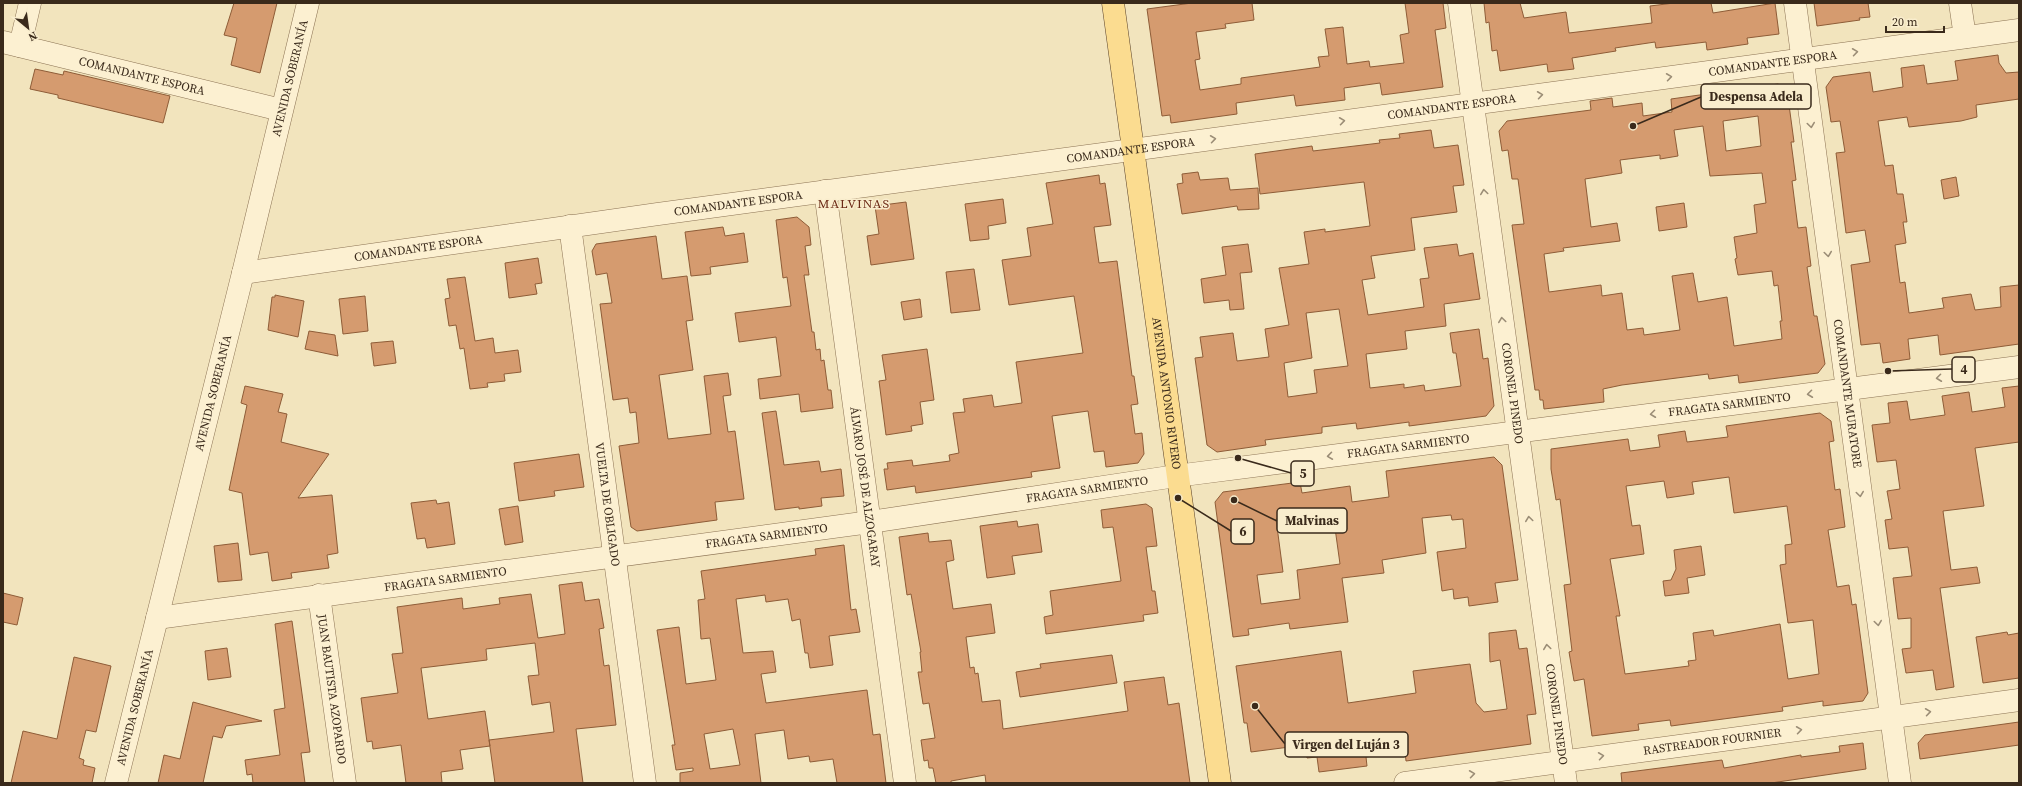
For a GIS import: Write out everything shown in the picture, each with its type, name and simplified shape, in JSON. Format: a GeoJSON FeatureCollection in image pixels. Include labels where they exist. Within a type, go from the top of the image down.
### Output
{"type":"FeatureCollection","features":[{"type":"Feature","properties":{"kind":"main road","name":"AVENIDA ANTONIO RIVERO"},"geometry":{"type":"LineString","coordinates":[[1113,3],[1176,476],[1220,783]]}},
{"type":"Feature","properties":{"kind":"street"},"geometry":{"type":"LineString","coordinates":[[11,44],[30,3]]}},
{"type":"Feature","properties":{"kind":"street","name":"AVENIDA SOBERANÍA"},"geometry":{"type":"LineString","coordinates":[[116,783],[243,273],[281,110],[308,3]]}},
{"type":"Feature","properties":{"kind":"street","name":"CORONEL PINEDO"},"geometry":{"type":"LineString","coordinates":[[1459,3],[1566,783]]}},
{"type":"Feature","properties":{"kind":"street","name":"COMANDANTE MURATORE"},"geometry":{"type":"LineString","coordinates":[[1795,3],[1890,718],[1900,783]]}},
{"type":"Feature","properties":{"kind":"street"},"geometry":{"type":"LineString","coordinates":[[1960,3],[1965,37]]}},
{"type":"Feature","properties":{"kind":"street","name":"COMANDANTE ESPORA"},"geometry":{"type":"LineString","coordinates":[[243,273],[825,191],[2019,30]]}},
{"type":"Feature","properties":{"kind":"street","name":"COMANDANTE ESPORA"},"geometry":{"type":"LineString","coordinates":[[11,44],[281,110]]}},
{"type":"Feature","properties":{"kind":"street","name":"ÁLVARO JOSÉ DE ALZOGARAY"},"geometry":{"type":"LineString","coordinates":[[825,191],[905,783]]}},
{"type":"Feature","properties":{"kind":"street","name":"VUELTA DE OBLIGADO"},"geometry":{"type":"LineString","coordinates":[[570,226],[613,556],[645,783]]}},
{"type":"Feature","properties":{"kind":"street","name":"FRAGATA SARMIENTO"},"geometry":{"type":"LineString","coordinates":[[157,618],[870,522],[1176,476],[2019,367]]}},
{"type":"Feature","properties":{"kind":"street","name":"JUAN BAUTISTA AZOPARDO"},"geometry":{"type":"LineString","coordinates":[[319,595],[345,783]]}},
{"type":"Feature","properties":{"kind":"street","name":"RASTREADOR FOURNIER"},"geometry":{"type":"LineString","coordinates":[[1406,783],[2019,700]]}},
{"type":"Feature","properties":{"kind":"building"},"geometry":{"type":"Polygon","coordinates":[[[234,3],[277,3],[260,73],[231,65],[237,38],[224,35],[234,3]]]}},
{"type":"Feature","properties":{"kind":"building"},"geometry":{"type":"Polygon","coordinates":[[[1192,3],[1252,3],[1254,20],[1225,24],[1226,28],[1196,32],[1200,59],[1195,60],[1200,90],[1241,84],[1241,78],[1320,67],[1318,57],[1329,56],[1325,29],[1343,27],[1347,64],[1369,61],[1370,67],[1404,63],[1400,35],[1409,33],[1405,3],[1443,3],[1446,28],[1435,30],[1443,87],[1382,95],[1380,83],[1344,88],[1345,100],[1296,106],[1294,95],[1236,103],[1237,114],[1171,123],[1170,115],[1162,116],[1147,9],[1192,3]]]}},
{"type":"Feature","properties":{"kind":"building"},"geometry":{"type":"Polygon","coordinates":[[[1484,3],[1520,3],[1524,18],[1566,12],[1569,33],[1652,23],[1650,6],[1674,3],[1711,3],[1713,13],[1775,3],[1779,34],[1747,38],[1748,44],[1707,50],[1706,42],[1656,48],[1655,42],[1615,48],[1616,51],[1572,58],[1574,69],[1548,72],[1547,64],[1500,71],[1497,50],[1492,51],[1489,22],[1486,23],[1484,3]]]}},
{"type":"Feature","properties":{"kind":"building"},"geometry":{"type":"Polygon","coordinates":[[[1814,3],[1868,3],[1870,17],[1859,18],[1860,20],[1817,26],[1814,3]]]}},
{"type":"Feature","properties":{"kind":"building"},"geometry":{"type":"Polygon","coordinates":[[[1998,55],[1999,63],[2006,73],[2019,72],[2019,99],[1976,105],[1977,117],[1961,121],[1909,127],[1907,117],[1878,121],[1885,166],[1893,165],[1897,194],[1903,194],[1907,222],[1903,222],[1906,243],[1895,245],[1900,283],[1905,282],[1909,313],[1944,308],[1942,298],[1971,294],[1975,310],[2001,307],[2000,287],[2019,285],[2019,344],[1940,355],[1938,335],[1908,339],[1910,359],[1883,363],[1880,343],[1861,345],[1851,265],[1870,262],[1865,230],[1846,233],[1836,153],[1845,152],[1840,121],[1831,122],[1826,87],[1833,77],[1870,72],[1873,92],[1903,87],[1901,68],[1924,65],[1927,84],[1958,80],[1955,61],[1998,55]]]}},
{"type":"Feature","properties":{"kind":"building"},"geometry":{"type":"Polygon","coordinates":[[[35,69],[63,75],[64,71],[170,96],[163,123],[58,98],[58,95],[30,89],[35,69]]]}},
{"type":"Feature","properties":{"kind":"building"},"geometry":{"type":"Polygon","coordinates":[[[1778,84],[1787,90],[1794,142],[1791,142],[1796,180],[1792,181],[1798,228],[1806,227],[1811,266],[1807,267],[1814,316],[1817,316],[1825,364],[1818,373],[1739,383],[1738,375],[1709,379],[1708,374],[1622,385],[1603,389],[1604,402],[1544,409],[1543,400],[1540,400],[1539,390],[1535,390],[1512,225],[1524,224],[1518,179],[1512,179],[1508,150],[1502,151],[1499,131],[1507,121],[1591,110],[1590,101],[1612,98],[1613,107],[1642,103],[1643,116],[1672,112],[1671,99],[1778,84]],[[1758,116],[1723,121],[1726,151],[1761,146],[1758,116]],[[1703,126],[1674,130],[1678,156],[1660,159],[1660,155],[1620,160],[1622,173],[1585,179],[1591,227],[1617,223],[1620,241],[1563,248],[1564,251],[1544,254],[1549,292],[1601,285],[1602,296],[1622,293],[1627,330],[1643,328],[1644,335],[1680,330],[1672,276],[1693,273],[1698,302],[1727,297],[1734,346],[1782,339],[1780,321],[1782,321],[1778,285],[1774,286],[1772,271],[1738,275],[1735,259],[1737,258],[1734,237],[1757,233],[1754,205],[1766,203],[1762,173],[1710,176],[1703,126]]]}},
{"type":"Feature","properties":{"kind":"building"},"geometry":{"type":"Polygon","coordinates":[[[1431,130],[1434,148],[1458,145],[1464,185],[1453,186],[1457,212],[1411,218],[1415,250],[1371,256],[1375,278],[1362,280],[1368,315],[1424,307],[1420,279],[1429,278],[1424,248],[1457,244],[1459,256],[1473,253],[1480,299],[1444,304],[1446,326],[1405,331],[1407,349],[1366,354],[1370,388],[1404,384],[1404,388],[1424,385],[1425,391],[1461,386],[1456,353],[1453,353],[1450,333],[1479,329],[1483,359],[1488,358],[1494,406],[1486,416],[1409,426],[1409,422],[1357,429],[1356,423],[1322,427],[1322,433],[1265,440],[1266,445],[1217,452],[1207,445],[1195,358],[1203,357],[1200,337],[1233,333],[1237,361],[1269,357],[1265,329],[1289,325],[1279,268],[1309,264],[1304,232],[1325,229],[1325,232],[1370,226],[1364,182],[1260,194],[1255,154],[1312,146],[1313,151],[1380,143],[1379,140],[1400,138],[1399,134],[1431,130]],[[1339,309],[1306,313],[1312,358],[1284,363],[1288,397],[1317,393],[1314,370],[1348,366],[1339,309]]]}},
{"type":"Feature","properties":{"kind":"building"},"geometry":{"type":"Polygon","coordinates":[[[1198,172],[1200,180],[1228,178],[1230,190],[1258,188],[1259,209],[1238,210],[1237,206],[1182,214],[1177,184],[1183,183],[1182,174],[1198,172]]]}},
{"type":"Feature","properties":{"kind":"building"},"geometry":{"type":"Polygon","coordinates":[[[1099,175],[1100,184],[1105,183],[1111,225],[1094,227],[1099,263],[1117,261],[1132,376],[1134,376],[1138,404],[1131,405],[1135,434],[1142,433],[1144,454],[1138,463],[1106,467],[1104,451],[1094,452],[1088,411],[1052,416],[1060,468],[1031,472],[1032,477],[916,493],[915,486],[887,490],[884,469],[888,469],[887,463],[912,460],[913,466],[950,461],[949,455],[959,453],[953,413],[965,412],[963,399],[992,395],[994,407],[1022,403],[1016,362],[1083,353],[1074,296],[1009,305],[1002,260],[1031,256],[1027,228],[1053,224],[1046,183],[1099,175]]]}},
{"type":"Feature","properties":{"kind":"building"},"geometry":{"type":"Polygon","coordinates":[[[1956,177],[1959,196],[1944,199],[1941,180],[1956,177]]]}},
{"type":"Feature","properties":{"kind":"building"},"geometry":{"type":"Polygon","coordinates":[[[1003,199],[1006,223],[988,226],[989,239],[970,241],[965,204],[1003,199]]]}},
{"type":"Feature","properties":{"kind":"building"},"geometry":{"type":"Polygon","coordinates":[[[906,202],[914,259],[871,265],[867,236],[879,234],[875,206],[906,202]]]}},
{"type":"Feature","properties":{"kind":"building"},"geometry":{"type":"Polygon","coordinates":[[[1684,203],[1687,227],[1659,231],[1656,207],[1684,203]]]}},
{"type":"Feature","properties":{"kind":"building"},"geometry":{"type":"Polygon","coordinates":[[[797,217],[809,227],[811,245],[805,246],[809,275],[804,275],[812,332],[814,332],[816,350],[820,349],[821,361],[824,360],[828,390],[831,390],[833,408],[801,412],[799,394],[760,399],[758,379],[781,376],[776,337],[739,342],[735,313],[791,306],[787,277],[783,278],[776,220],[797,217]]]}},
{"type":"Feature","properties":{"kind":"building"},"geometry":{"type":"Polygon","coordinates":[[[723,227],[725,236],[744,233],[748,262],[710,267],[711,274],[691,276],[685,232],[723,227]]]}},
{"type":"Feature","properties":{"kind":"building"},"geometry":{"type":"Polygon","coordinates":[[[656,236],[662,279],[687,276],[693,320],[686,321],[693,370],[659,375],[668,439],[711,434],[704,376],[728,373],[731,395],[723,396],[728,432],[735,431],[744,499],[715,502],[717,520],[637,531],[631,527],[619,446],[639,443],[636,412],[630,413],[628,398],[613,400],[600,304],[612,303],[607,273],[596,275],[592,251],[596,244],[656,236]]]}},
{"type":"Feature","properties":{"kind":"building"},"geometry":{"type":"Polygon","coordinates":[[[1248,244],[1252,272],[1240,273],[1244,309],[1230,310],[1229,300],[1204,303],[1201,279],[1226,275],[1222,247],[1248,244]]]}},
{"type":"Feature","properties":{"kind":"building"},"geometry":{"type":"Polygon","coordinates":[[[538,258],[542,283],[535,284],[537,294],[509,298],[505,263],[538,258]]]}},
{"type":"Feature","properties":{"kind":"building"},"geometry":{"type":"Polygon","coordinates":[[[974,269],[980,310],[951,313],[946,272],[974,269]]]}},
{"type":"Feature","properties":{"kind":"building"},"geometry":{"type":"Polygon","coordinates":[[[465,277],[475,341],[493,338],[495,353],[518,350],[521,372],[504,374],[505,381],[487,383],[488,387],[470,389],[464,348],[460,349],[456,325],[449,326],[445,299],[450,298],[447,279],[465,277]]]}},
{"type":"Feature","properties":{"kind":"building"},"geometry":{"type":"Polygon","coordinates":[[[275,295],[304,301],[298,337],[268,330],[272,297],[275,297],[275,295]]]}},
{"type":"Feature","properties":{"kind":"building"},"geometry":{"type":"Polygon","coordinates":[[[365,296],[368,331],[343,334],[339,299],[365,296]]]}},
{"type":"Feature","properties":{"kind":"building"},"geometry":{"type":"Polygon","coordinates":[[[920,299],[922,317],[904,320],[901,302],[920,299]]]}},
{"type":"Feature","properties":{"kind":"building"},"geometry":{"type":"Polygon","coordinates":[[[309,331],[335,335],[338,356],[305,349],[309,331]]]}},
{"type":"Feature","properties":{"kind":"building"},"geometry":{"type":"Polygon","coordinates":[[[393,341],[396,363],[374,366],[371,343],[393,341]]]}},
{"type":"Feature","properties":{"kind":"building"},"geometry":{"type":"Polygon","coordinates":[[[927,349],[934,400],[920,402],[923,424],[911,426],[912,431],[886,435],[879,381],[886,380],[882,355],[927,349]]]}},
{"type":"Feature","properties":{"kind":"building"},"geometry":{"type":"Polygon","coordinates":[[[245,386],[283,394],[278,412],[287,414],[281,442],[329,454],[298,498],[332,495],[338,553],[327,555],[329,568],[291,573],[292,578],[272,581],[268,552],[250,555],[242,493],[229,490],[247,405],[241,403],[245,386]]]}},
{"type":"Feature","properties":{"kind":"building"},"geometry":{"type":"Polygon","coordinates":[[[2019,386],[2019,442],[1975,448],[1984,506],[1943,511],[1951,570],[1977,567],[1980,583],[1940,588],[1954,687],[1936,690],[1933,670],[1906,673],[1902,649],[1911,648],[1911,618],[1898,619],[1893,578],[1912,576],[1908,547],[1889,549],[1885,520],[1892,519],[1887,491],[1900,489],[1896,460],[1877,462],[1872,425],[1890,423],[1888,403],[1907,401],[1910,420],[1945,415],[1942,396],[1969,392],[1972,412],[2005,407],[2002,388],[2019,386]]]}},
{"type":"Feature","properties":{"kind":"building"},"geometry":{"type":"Polygon","coordinates":[[[776,411],[784,465],[819,461],[821,472],[841,469],[844,496],[821,498],[822,506],[775,510],[762,413],[776,411]]]}},
{"type":"Feature","properties":{"kind":"building"},"geometry":{"type":"Polygon","coordinates":[[[1820,413],[1831,421],[1834,441],[1829,442],[1835,490],[1840,489],[1845,527],[1828,530],[1837,587],[1849,585],[1852,605],[1856,604],[1868,693],[1863,701],[1823,706],[1823,701],[1782,707],[1783,711],[1671,726],[1670,720],[1638,724],[1639,730],[1592,736],[1584,679],[1574,681],[1569,652],[1572,651],[1564,585],[1571,584],[1560,499],[1556,500],[1551,469],[1551,449],[1628,439],[1630,451],[1660,447],[1658,435],[1685,431],[1687,442],[1728,437],[1726,426],[1820,413]],[[1729,477],[1692,482],[1694,494],[1667,498],[1664,481],[1626,486],[1632,526],[1640,525],[1644,554],[1610,559],[1620,616],[1616,616],[1625,674],[1689,666],[1688,661],[1696,660],[1693,633],[1713,630],[1714,636],[1780,624],[1788,679],[1819,674],[1813,620],[1788,623],[1780,565],[1786,564],[1785,545],[1792,544],[1787,506],[1734,513],[1729,477]]]}},
{"type":"Feature","properties":{"kind":"building"},"geometry":{"type":"Polygon","coordinates":[[[579,454],[584,487],[554,491],[555,496],[519,501],[514,463],[579,454]]]}},
{"type":"Feature","properties":{"kind":"building"},"geometry":{"type":"Polygon","coordinates":[[[1494,457],[1502,465],[1518,580],[1495,583],[1498,602],[1469,606],[1468,597],[1454,599],[1453,589],[1442,591],[1437,552],[1466,548],[1463,519],[1452,520],[1451,515],[1422,518],[1426,553],[1382,560],[1384,573],[1342,578],[1348,622],[1290,629],[1289,623],[1248,629],[1249,635],[1233,637],[1215,502],[1223,492],[1300,482],[1302,493],[1350,486],[1352,502],[1389,497],[1386,471],[1494,457]],[[1310,514],[1276,519],[1283,572],[1257,575],[1261,604],[1300,599],[1297,570],[1340,564],[1335,528],[1313,531],[1310,514]]]}},
{"type":"Feature","properties":{"kind":"building"},"geometry":{"type":"Polygon","coordinates":[[[436,500],[437,504],[449,502],[455,544],[427,548],[425,538],[417,539],[411,503],[436,500]]]}},
{"type":"Feature","properties":{"kind":"building"},"geometry":{"type":"Polygon","coordinates":[[[1146,504],[1152,508],[1157,546],[1146,547],[1152,591],[1155,591],[1158,613],[1143,615],[1144,621],[1046,634],[1044,617],[1053,615],[1050,591],[1121,581],[1113,527],[1103,528],[1101,510],[1146,504]]]}},
{"type":"Feature","properties":{"kind":"building"},"geometry":{"type":"Polygon","coordinates":[[[518,506],[523,542],[505,545],[499,509],[518,506]]]}},
{"type":"Feature","properties":{"kind":"building"},"geometry":{"type":"Polygon","coordinates":[[[1017,521],[1018,527],[1038,524],[1042,552],[1012,556],[1015,574],[987,578],[980,526],[1017,521]]]}},
{"type":"Feature","properties":{"kind":"building"},"geometry":{"type":"Polygon","coordinates":[[[928,533],[929,542],[951,540],[954,560],[946,562],[953,609],[991,604],[995,633],[966,637],[970,668],[974,667],[975,674],[978,673],[982,702],[1000,700],[1003,729],[1128,711],[1124,682],[1164,677],[1168,705],[1179,703],[1190,783],[986,783],[985,775],[951,781],[951,783],[936,783],[933,768],[929,768],[928,760],[924,761],[921,740],[935,738],[929,703],[923,704],[918,672],[922,672],[921,652],[911,594],[907,595],[899,537],[928,533]]]}},
{"type":"Feature","properties":{"kind":"building"},"geometry":{"type":"Polygon","coordinates":[[[238,543],[242,580],[218,582],[214,546],[238,543]]]}},
{"type":"Feature","properties":{"kind":"building"},"geometry":{"type":"Polygon","coordinates":[[[844,545],[851,610],[856,609],[860,632],[829,636],[833,665],[810,668],[808,653],[805,653],[800,619],[792,621],[788,599],[766,602],[765,595],[736,599],[743,653],[773,651],[776,672],[761,674],[766,703],[867,690],[873,735],[880,734],[886,783],[837,783],[833,759],[810,762],[809,756],[788,759],[784,730],[755,734],[761,783],[680,783],[680,773],[693,771],[693,768],[676,770],[672,745],[675,745],[657,630],[679,627],[686,684],[716,680],[710,638],[701,639],[698,600],[705,599],[701,571],[816,555],[815,549],[844,545]],[[733,729],[704,734],[710,769],[740,765],[733,729]]]}},
{"type":"Feature","properties":{"kind":"building"},"geometry":{"type":"Polygon","coordinates":[[[1701,546],[1705,575],[1687,578],[1689,593],[1665,596],[1663,581],[1671,580],[1676,569],[1674,550],[1701,546]]]}},
{"type":"Feature","properties":{"kind":"building"},"geometry":{"type":"Polygon","coordinates":[[[582,582],[585,601],[599,599],[604,628],[599,629],[604,666],[609,665],[616,725],[576,729],[583,783],[495,783],[490,746],[460,750],[463,769],[441,772],[442,783],[406,783],[401,745],[373,749],[372,741],[367,742],[361,698],[398,693],[392,654],[403,653],[397,607],[462,598],[463,609],[500,604],[499,598],[531,594],[538,638],[565,634],[559,585],[582,582]],[[535,643],[486,649],[487,660],[421,668],[428,719],[485,711],[489,740],[554,732],[550,702],[532,705],[528,676],[539,675],[535,643]]]}},
{"type":"Feature","properties":{"kind":"building"},"geometry":{"type":"Polygon","coordinates":[[[3,593],[23,598],[17,625],[3,622],[3,593]]]}},
{"type":"Feature","properties":{"kind":"building"},"geometry":{"type":"Polygon","coordinates":[[[292,621],[310,752],[301,753],[305,783],[253,783],[252,774],[247,775],[245,760],[280,755],[274,710],[285,708],[275,624],[292,621]]]}},
{"type":"Feature","properties":{"kind":"building"},"geometry":{"type":"Polygon","coordinates":[[[1516,630],[1519,649],[1527,648],[1536,714],[1527,715],[1531,744],[1406,761],[1405,751],[1366,757],[1367,766],[1319,772],[1317,757],[1307,758],[1305,745],[1251,752],[1247,723],[1244,723],[1236,666],[1341,651],[1348,703],[1416,693],[1413,671],[1470,664],[1476,703],[1484,712],[1507,709],[1500,660],[1490,662],[1489,633],[1516,630]]]}},
{"type":"Feature","properties":{"kind":"building"},"geometry":{"type":"Polygon","coordinates":[[[2007,632],[2008,635],[2019,633],[2019,678],[1983,683],[1976,637],[2007,632]]]}},
{"type":"Feature","properties":{"kind":"building"},"geometry":{"type":"Polygon","coordinates":[[[227,648],[231,677],[208,680],[205,651],[227,648]]]}},
{"type":"Feature","properties":{"kind":"building"},"geometry":{"type":"Polygon","coordinates":[[[1112,655],[1117,683],[1020,697],[1016,672],[1041,668],[1040,664],[1112,655]]]}},
{"type":"Feature","properties":{"kind":"building"},"geometry":{"type":"Polygon","coordinates":[[[74,657],[111,666],[96,732],[86,730],[79,758],[84,760],[83,765],[95,768],[92,783],[11,783],[23,731],[57,739],[74,657]]]}},
{"type":"Feature","properties":{"kind":"building"},"geometry":{"type":"Polygon","coordinates":[[[193,702],[262,721],[226,726],[222,738],[213,736],[203,783],[158,783],[164,755],[180,759],[193,702]]]}},
{"type":"Feature","properties":{"kind":"building"},"geometry":{"type":"Polygon","coordinates":[[[2019,722],[2019,745],[1920,759],[1918,743],[1925,735],[2019,722]]]}},
{"type":"Feature","properties":{"kind":"building"},"geometry":{"type":"Polygon","coordinates":[[[1863,743],[1866,769],[1771,783],[1622,783],[1621,773],[1722,760],[1724,768],[1801,755],[1801,757],[1840,752],[1839,746],[1863,743]]]}},
{"type":"Feature","properties":{"kind":"place","name":"Despensa Adela"},"geometry":{"type":"Point","coordinates":[1633,126]}},
{"type":"Feature","properties":{"kind":"place","name":"4"},"geometry":{"type":"Point","coordinates":[1888,371]}},
{"type":"Feature","properties":{"kind":"place","name":"5"},"geometry":{"type":"Point","coordinates":[1238,458]}},
{"type":"Feature","properties":{"kind":"place","name":"6"},"geometry":{"type":"Point","coordinates":[1178,498]}},
{"type":"Feature","properties":{"kind":"place","name":"Malvinas"},"geometry":{"type":"Point","coordinates":[1234,500]}},
{"type":"Feature","properties":{"kind":"place","name":"Virgen del Luján 3"},"geometry":{"type":"Point","coordinates":[1255,706]}},
{"type":"Feature","properties":{"kind":"district","name":"MALVINAS"},"geometry":{"type":"Point","coordinates":[854,203]}}]}
